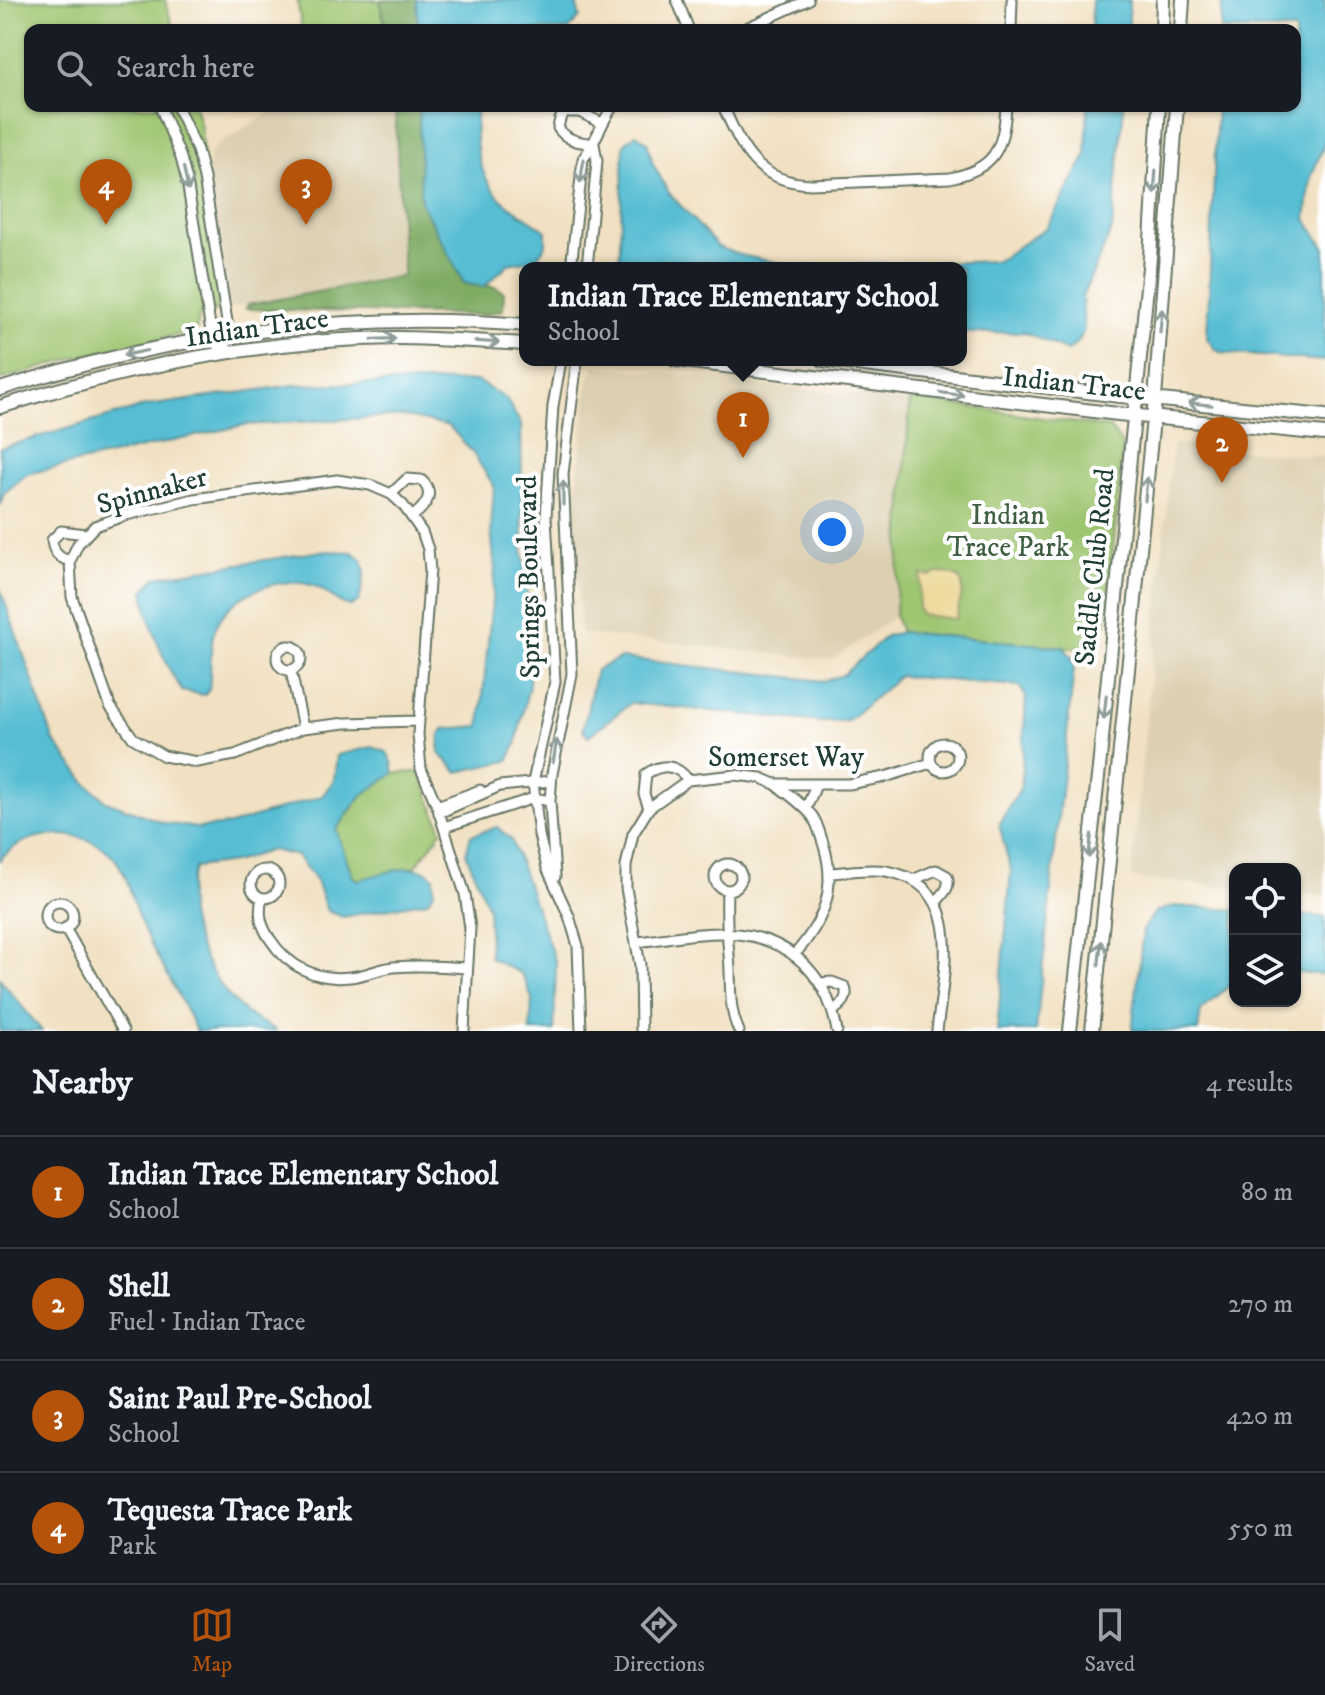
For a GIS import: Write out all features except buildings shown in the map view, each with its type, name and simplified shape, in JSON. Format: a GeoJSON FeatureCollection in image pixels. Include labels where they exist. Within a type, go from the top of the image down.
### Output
{"type":"FeatureCollection","features":[{"type":"Feature","properties":{"kind":"main road"},"geometry":{"type":"LineString","coordinates":[[1162,24],[1163,0]]}},
{"type":"Feature","properties":{"kind":"main road"},"geometry":{"type":"LineString","coordinates":[[1181,24],[1183,0]]}},
{"type":"Feature","properties":{"kind":"main road","name":"Saddle Club Road"},"geometry":{"type":"LineString","coordinates":[[1070,1031],[1127,498],[1150,257],[1159,112]]}},
{"type":"Feature","properties":{"kind":"main road","name":"Saddle Club Road"},"geometry":{"type":"LineString","coordinates":[[1092,1031],[1155,399],[1177,112]]}},
{"type":"Feature","properties":{"kind":"main road","name":"Indian Trace"},"geometry":{"type":"LineString","coordinates":[[0,389],[50,373],[229,334],[277,328],[441,321],[519,325]]}},
{"type":"Feature","properties":{"kind":"main road","name":"Indian Trace"},"geometry":{"type":"LineString","coordinates":[[0,407],[54,390],[223,354],[333,341],[398,338],[519,344]]}},
{"type":"Feature","properties":{"kind":"main road","name":"Indian Trace"},"geometry":{"type":"LineString","coordinates":[[725,366],[1133,415],[1325,434]]}},
{"type":"Feature","properties":{"kind":"main road","name":"Indian Trace"},"geometry":{"type":"LineString","coordinates":[[874,366],[1325,416]]}},
{"type":"Feature","properties":{"kind":"street"},"geometry":{"type":"LineString","coordinates":[[677,0],[687,24]]}},
{"type":"Feature","properties":{"kind":"street"},"geometry":{"type":"LineString","coordinates":[[755,24],[808,0]]}},
{"type":"Feature","properties":{"kind":"street"},"geometry":{"type":"LineString","coordinates":[[1011,24],[1012,0]]}},
{"type":"Feature","properties":{"kind":"street"},"geometry":{"type":"LineString","coordinates":[[162,112],[187,181],[212,338],[223,354]]}},
{"type":"Feature","properties":{"kind":"street"},"geometry":{"type":"LineString","coordinates":[[180,112],[197,150],[204,178],[229,334],[223,354]]}},
{"type":"Feature","properties":{"kind":"street"},"geometry":{"type":"LineString","coordinates":[[565,112],[558,128],[563,135],[571,140],[594,144]]}},
{"type":"Feature","properties":{"kind":"street"},"geometry":{"type":"LineString","coordinates":[[575,112],[602,123]]}},
{"type":"Feature","properties":{"kind":"street"},"geometry":{"type":"LineString","coordinates":[[572,262],[583,159],[609,112]]}},
{"type":"Feature","properties":{"kind":"street"},"geometry":{"type":"LineString","coordinates":[[726,112],[740,145],[756,164],[770,175],[789,183],[811,184],[950,178],[968,174],[986,165],[998,152],[1005,130],[1006,112]]}},
{"type":"Feature","properties":{"kind":"street"},"geometry":{"type":"LineString","coordinates":[[588,262],[597,161],[594,144]]}},
{"type":"Feature","properties":{"kind":"street"},"geometry":{"type":"LineString","coordinates":[[576,211],[592,213]]}},
{"type":"Feature","properties":{"kind":"street","name":"Springs Boulevard"},"geometry":{"type":"LineString","coordinates":[[560,366],[553,406],[546,517],[555,682],[533,782],[539,835],[547,868],[556,884],[578,946],[581,1031]]}},
{"type":"Feature","properties":{"kind":"street","name":"Springs Boulevard"},"geometry":{"type":"LineString","coordinates":[[556,884],[550,801],[559,732],[572,674],[563,474],[576,366]]}},
{"type":"Feature","properties":{"kind":"street"},"geometry":{"type":"LineString","coordinates":[[391,494],[407,479],[421,480],[427,485],[430,492],[428,502],[413,516]]}},
{"type":"Feature","properties":{"kind":"street","name":"Spinnaker"},"geometry":{"type":"LineString","coordinates":[[70,561],[78,544],[95,526],[126,515],[208,497],[337,480],[370,485],[391,494],[413,516],[428,549],[430,570],[417,721],[421,769],[438,809],[465,894],[470,928],[464,1031]]}},
{"type":"Feature","properties":{"kind":"street"},"geometry":{"type":"LineString","coordinates":[[86,534],[61,531],[52,540],[53,550],[70,561],[72,597],[110,706],[133,738],[164,756],[197,762],[235,755],[303,728],[417,721]]}},
{"type":"Feature","properties":{"kind":"street"},"geometry":{"type":"LineString","coordinates":[[291,671],[303,728]]}},
{"type":"Feature","properties":{"kind":"street","name":"Somerset Way"},"geometry":{"type":"LineString","coordinates":[[641,1031],[642,993],[637,942],[626,888],[626,866],[633,834],[649,808],[688,780],[735,775],[761,778],[775,784],[849,784],[931,763]]}},
{"type":"Feature","properties":{"kind":"street","name":"Somerset Way"},"geometry":{"type":"LineString","coordinates":[[649,808],[644,794],[646,774],[654,769],[674,767],[688,780]]}},
{"type":"Feature","properties":{"kind":"street"},"geometry":{"type":"LineString","coordinates":[[438,809],[500,786],[551,781]]}},
{"type":"Feature","properties":{"kind":"street"},"geometry":{"type":"LineString","coordinates":[[775,784],[806,809],[815,821],[831,873],[818,922],[795,954]]}},
{"type":"Feature","properties":{"kind":"street"},"geometry":{"type":"LineString","coordinates":[[806,809],[816,785]]}},
{"type":"Feature","properties":{"kind":"street"},"geometry":{"type":"LineString","coordinates":[[444,827],[534,798],[550,801]]}},
{"type":"Feature","properties":{"kind":"street"},"geometry":{"type":"LineString","coordinates":[[831,873],[878,871],[915,879],[937,901],[945,937],[937,1031]]}},
{"type":"Feature","properties":{"kind":"street"},"geometry":{"type":"LineString","coordinates":[[915,879],[927,872],[943,871],[949,882],[937,901]]}},
{"type":"Feature","properties":{"kind":"street"},"geometry":{"type":"LineString","coordinates":[[727,891],[725,933],[729,953],[730,1002],[739,1031]]}},
{"type":"Feature","properties":{"kind":"street"},"geometry":{"type":"LineString","coordinates":[[262,898],[260,914],[265,932],[289,961],[310,972],[322,976],[350,977],[383,968],[415,965],[467,968]]}},
{"type":"Feature","properties":{"kind":"street"},"geometry":{"type":"LineString","coordinates":[[65,928],[123,1031]]}},
{"type":"Feature","properties":{"kind":"street"},"geometry":{"type":"LineString","coordinates":[[637,942],[725,933],[768,940],[795,954],[821,983],[833,1011],[837,1031]]}},
{"type":"Feature","properties":{"kind":"street"},"geometry":{"type":"LineString","coordinates":[[821,983],[832,982],[845,987],[844,1002],[833,1011]]}},
{"type":"Feature","properties":{"kind":"shaded area"},"geometry":{"type":"Polygon","coordinates":[[[272,112],[395,112],[403,276],[225,309],[204,178],[210,155],[217,146],[272,112]]]}},
{"type":"Feature","properties":{"kind":"shaded area"},"geometry":{"type":"Polygon","coordinates":[[[595,366],[910,401],[895,616],[832,660],[581,633],[574,515],[588,380],[595,366]]]}},
{"type":"Feature","properties":{"kind":"shaded area"},"geometry":{"type":"Polygon","coordinates":[[[1173,444],[1325,457],[1325,896],[1301,894],[1301,863],[1229,863],[1229,887],[1131,878],[1173,444]]]}},
{"type":"Feature","properties":{"kind":"green space"},"geometry":{"type":"Polygon","coordinates":[[[0,0],[165,0],[172,24],[24,24],[24,112],[197,112],[225,309],[200,313],[196,331],[75,358],[0,380],[0,0]]]}},
{"type":"Feature","properties":{"kind":"green space"},"geometry":{"type":"Polygon","coordinates":[[[297,0],[380,0],[385,24],[301,24],[297,0]]]}},
{"type":"Feature","properties":{"kind":"green space"},"geometry":{"type":"Polygon","coordinates":[[[380,0],[417,0],[418,24],[385,24],[380,0]]]}},
{"type":"Feature","properties":{"kind":"green space"},"geometry":{"type":"Polygon","coordinates":[[[395,112],[419,112],[421,202],[464,283],[495,287],[504,292],[503,310],[482,315],[246,309],[248,305],[403,276],[395,112]]]}},
{"type":"Feature","properties":{"kind":"green space","name":"Indian Trace Park"},"geometry":{"type":"Polygon","coordinates":[[[915,399],[1110,428],[1123,446],[1106,624],[1100,626],[1097,650],[901,632],[895,616],[910,401],[915,399]]]}},
{"type":"Feature","properties":{"kind":"green space"},"geometry":{"type":"Polygon","coordinates":[[[420,772],[442,831],[415,867],[358,880],[353,877],[336,830],[361,796],[393,773],[420,772]]]}},
{"type":"Feature","properties":{"kind":"sand"},"geometry":{"type":"Polygon","coordinates":[[[938,573],[958,577],[961,582],[956,619],[922,615],[918,609],[921,575],[938,573]]]}},
{"type":"Feature","properties":{"kind":"water"},"geometry":{"type":"Polygon","coordinates":[[[417,0],[575,0],[580,17],[574,24],[418,24],[417,0]]]}},
{"type":"Feature","properties":{"kind":"water"},"geometry":{"type":"Polygon","coordinates":[[[1092,0],[1129,0],[1129,24],[1091,24],[1092,0]]]}},
{"type":"Feature","properties":{"kind":"water"},"geometry":{"type":"Polygon","coordinates":[[[1222,0],[1325,0],[1325,143],[1311,177],[1306,219],[1325,248],[1325,361],[1223,353],[1216,350],[1207,338],[1217,112],[1301,112],[1301,24],[1221,24],[1222,0]]]}},
{"type":"Feature","properties":{"kind":"water"},"geometry":{"type":"Polygon","coordinates":[[[419,112],[477,112],[476,142],[485,176],[504,202],[546,231],[546,245],[536,259],[508,264],[484,287],[464,283],[421,202],[419,112]]]}},
{"type":"Feature","properties":{"kind":"water"},"geometry":{"type":"Polygon","coordinates":[[[1088,112],[1123,112],[1112,229],[1082,297],[1084,329],[1079,341],[1068,351],[1024,332],[967,333],[967,262],[964,262],[997,261],[1047,227],[1086,156],[1088,112]]]}},
{"type":"Feature","properties":{"kind":"water"},"geometry":{"type":"Polygon","coordinates":[[[636,134],[647,142],[653,164],[669,193],[718,247],[774,262],[619,262],[624,144],[636,134]]]}},
{"type":"Feature","properties":{"kind":"water"},"geometry":{"type":"Polygon","coordinates":[[[477,381],[506,399],[521,424],[523,551],[531,635],[529,685],[516,745],[508,761],[458,772],[439,753],[440,734],[444,729],[480,726],[495,570],[491,530],[494,486],[472,452],[449,426],[402,416],[244,425],[27,474],[4,493],[0,506],[0,448],[146,406],[294,385],[477,381]]]}},
{"type":"Feature","properties":{"kind":"water"},"geometry":{"type":"Polygon","coordinates":[[[322,551],[352,552],[362,559],[365,572],[359,601],[351,606],[346,605],[319,588],[300,583],[271,585],[243,597],[231,606],[215,629],[209,690],[204,695],[182,691],[158,643],[146,604],[144,591],[156,577],[322,551]]]}},
{"type":"Feature","properties":{"kind":"water"},"geometry":{"type":"Polygon","coordinates":[[[0,588],[54,741],[86,783],[106,801],[164,823],[197,828],[230,825],[322,796],[334,780],[337,755],[372,747],[387,752],[394,773],[361,796],[336,830],[353,877],[358,880],[408,868],[418,869],[434,877],[434,892],[427,901],[343,917],[327,911],[316,881],[297,856],[271,850],[234,862],[195,867],[189,904],[192,925],[208,965],[219,983],[245,1012],[277,1031],[196,1031],[146,935],[124,874],[106,850],[80,838],[50,835],[22,843],[0,860],[0,588]]]}},
{"type":"Feature","properties":{"kind":"water"},"geometry":{"type":"Polygon","coordinates":[[[901,632],[1063,647],[1072,657],[1074,668],[1036,1031],[997,1031],[1011,871],[999,824],[1021,787],[1026,697],[1019,686],[899,676],[848,721],[821,722],[631,703],[588,736],[583,729],[596,670],[621,658],[825,681],[843,675],[886,636],[901,632]]]}},
{"type":"Feature","properties":{"kind":"water"},"geometry":{"type":"Polygon","coordinates":[[[497,827],[511,839],[556,963],[554,1031],[530,1031],[532,999],[522,974],[490,958],[488,908],[466,853],[471,835],[497,827]]]}},
{"type":"Feature","properties":{"kind":"water"},"geometry":{"type":"Polygon","coordinates":[[[1174,906],[1229,910],[1229,986],[1201,1010],[1198,1031],[1132,1031],[1143,930],[1155,912],[1174,906]]]}},
{"type":"Feature","properties":{"kind":"water"},"geometry":{"type":"Polygon","coordinates":[[[1301,915],[1325,917],[1325,975],[1301,973],[1301,915]]]}},
{"type":"Feature","properties":{"kind":"water"},"geometry":{"type":"Polygon","coordinates":[[[0,978],[3,983],[42,1031],[0,1031],[0,978]]]}},
{"type":"Feature","properties":{"kind":"place","name":"Tequesta Trace Park"},"geometry":{"type":"Point","coordinates":[106,225]}},
{"type":"Feature","properties":{"kind":"place","name":"Saint Paul Pre-School"},"geometry":{"type":"Point","coordinates":[306,225]}},
{"type":"Feature","properties":{"kind":"place","name":"Indian Trace Elementary School"},"geometry":{"type":"Point","coordinates":[743,458]}},
{"type":"Feature","properties":{"kind":"place","name":"Shell"},"geometry":{"type":"Point","coordinates":[1222,483]}}]}
